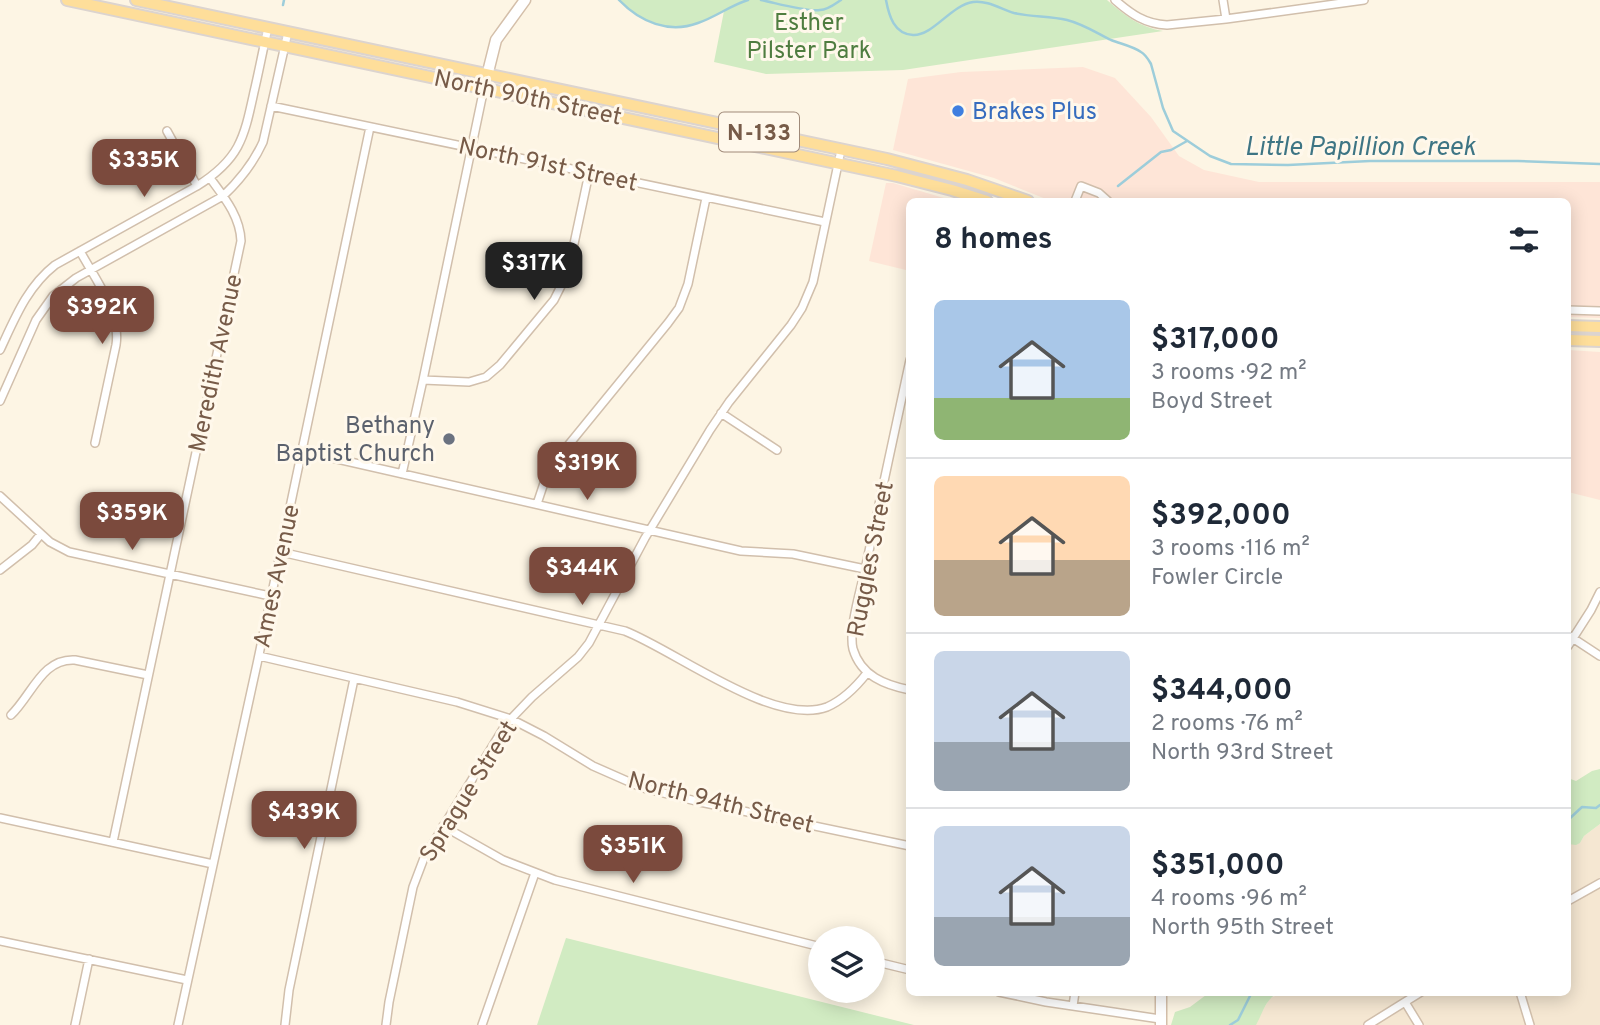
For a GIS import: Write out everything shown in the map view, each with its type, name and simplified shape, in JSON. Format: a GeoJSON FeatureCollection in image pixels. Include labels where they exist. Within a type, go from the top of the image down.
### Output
{"type":"FeatureCollection","features":[{"type":"Feature","properties":{"kind":"main road","name":"North 90th Street"},"geometry":{"type":"LineString","coordinates":[[67,0],[838,163],[977,198]]}},
{"type":"Feature","properties":{"kind":"main road","name":"North 90th Street"},"geometry":{"type":"LineString","coordinates":[[136,0],[841,150],[946,174],[1019,198]]}},
{"type":"Feature","properties":{"kind":"main road"},"geometry":{"type":"LineString","coordinates":[[1571,326],[1600,327]]}},
{"type":"Feature","properties":{"kind":"main road"},"geometry":{"type":"LineString","coordinates":[[1571,340],[1600,341]]}},
{"type":"Feature","properties":{"kind":"street"},"geometry":{"type":"LineString","coordinates":[[402,474],[487,74],[496,40],[525,0]]}},
{"type":"Feature","properties":{"kind":"street"},"geometry":{"type":"LineString","coordinates":[[1115,0],[1134,16],[1158,25],[1226,19],[1364,0]]}},
{"type":"Feature","properties":{"kind":"street"},"geometry":{"type":"LineString","coordinates":[[1223,0],[1226,19]]}},
{"type":"Feature","properties":{"kind":"street"},"geometry":{"type":"LineString","coordinates":[[0,349],[31,288],[46,272],[197,186],[226,165],[246,130],[268,28]]}},
{"type":"Feature","properties":{"kind":"street"},"geometry":{"type":"LineString","coordinates":[[0,401],[41,312],[53,296],[75,278],[223,196],[243,176],[263,142],[288,32]]}},
{"type":"Feature","properties":{"kind":"street","name":"North 91st Street"},"geometry":{"type":"LineString","coordinates":[[271,106],[825,222]]}},
{"type":"Feature","properties":{"kind":"street","name":"Ames Avenue"},"geometry":{"type":"LineString","coordinates":[[178,1025],[370,127]]}},
{"type":"Feature","properties":{"kind":"street"},"geometry":{"type":"LineString","coordinates":[[167,131],[197,186]]}},
{"type":"Feature","properties":{"kind":"street","name":"Sprague Street"},"geometry":{"type":"LineString","coordinates":[[386,1025],[413,887],[424,858],[506,724],[578,657],[589,643],[650,531],[721,412],[802,308],[813,282],[841,150]]}},
{"type":"Feature","properties":{"kind":"street"},"geometry":{"type":"LineString","coordinates":[[423,380],[469,382],[486,377],[500,365],[554,300],[568,272],[589,173]]}},
{"type":"Feature","properties":{"kind":"street","name":"Meredith Avenue"},"geometry":{"type":"LineString","coordinates":[[113,842],[241,241],[238,222],[210,177]]}},
{"type":"Feature","properties":{"kind":"street"},"geometry":{"type":"LineString","coordinates":[[1076,198],[1081,186],[1105,198]]}},
{"type":"Feature","properties":{"kind":"street"},"geometry":{"type":"LineString","coordinates":[[537,505],[546,477],[556,459],[679,307],[688,284],[706,198]]}},
{"type":"Feature","properties":{"kind":"street"},"geometry":{"type":"LineString","coordinates":[[80,251],[114,314],[117,331],[94,443]]}},
{"type":"Feature","properties":{"kind":"street"},"geometry":{"type":"LineString","coordinates":[[1571,310],[1600,312]]}},
{"type":"Feature","properties":{"kind":"street","name":"Ruggles Street"},"geometry":{"type":"LineString","coordinates":[[867,673],[856,658],[852,639],[906,379]]}},
{"type":"Feature","properties":{"kind":"street"},"geometry":{"type":"LineString","coordinates":[[721,412],[777,450]]}},
{"type":"Feature","properties":{"kind":"street"},"geometry":{"type":"LineString","coordinates":[[302,451],[741,551],[793,554],[865,569]]}},
{"type":"Feature","properties":{"kind":"street"},"geometry":{"type":"LineString","coordinates":[[0,496],[50,542],[69,552],[270,596]]}},
{"type":"Feature","properties":{"kind":"street"},"geometry":{"type":"LineString","coordinates":[[0,570],[41,534]]}},
{"type":"Feature","properties":{"kind":"street"},"geometry":{"type":"LineString","coordinates":[[281,552],[625,631],[644,638],[756,699],[793,709],[814,710],[828,706],[846,695],[867,673],[887,685],[906,689]]}},
{"type":"Feature","properties":{"kind":"street"},"geometry":{"type":"LineString","coordinates":[[1600,592],[1591,610],[1571,637],[1600,656]]}},
{"type":"Feature","properties":{"kind":"street","name":"North 94th Street"},"geometry":{"type":"LineString","coordinates":[[259,656],[488,710],[544,736],[593,766],[643,788],[906,845]]}},
{"type":"Feature","properties":{"kind":"street"},"geometry":{"type":"LineString","coordinates":[[11,715],[46,670],[66,659],[148,675]]}},
{"type":"Feature","properties":{"kind":"street"},"geometry":{"type":"LineString","coordinates":[[285,1025],[289,990],[354,679]]}},
{"type":"Feature","properties":{"kind":"street"},"geometry":{"type":"LineString","coordinates":[[0,818],[214,863]]}},
{"type":"Feature","properties":{"kind":"street"},"geometry":{"type":"LineString","coordinates":[[443,826],[492,854],[536,873],[808,944]]}},
{"type":"Feature","properties":{"kind":"street"},"geometry":{"type":"LineString","coordinates":[[482,1025],[536,873]]}},
{"type":"Feature","properties":{"kind":"street"},"geometry":{"type":"LineString","coordinates":[[1571,899],[1600,883]]}},
{"type":"Feature","properties":{"kind":"street"},"geometry":{"type":"LineString","coordinates":[[0,941],[187,980]]}},
{"type":"Feature","properties":{"kind":"street"},"geometry":{"type":"LineString","coordinates":[[75,1025],[89,959]]}},
{"type":"Feature","properties":{"kind":"street"},"geometry":{"type":"LineString","coordinates":[[885,964],[906,969]]}},
{"type":"Feature","properties":{"kind":"street"},"geometry":{"type":"LineString","coordinates":[[1015,996],[1160,1022],[1161,996]]}},
{"type":"Feature","properties":{"kind":"street"},"geometry":{"type":"LineString","coordinates":[[1073,1006],[1074,996]]}},
{"type":"Feature","properties":{"kind":"street"},"geometry":{"type":"LineString","coordinates":[[1368,1025],[1415,996]]}},
{"type":"Feature","properties":{"kind":"street"},"geometry":{"type":"LineString","coordinates":[[1522,996],[1530,1025]]}},
{"type":"Feature","properties":{"kind":"street"},"geometry":{"type":"LineString","coordinates":[[1405,1002],[1419,1025]]}},
{"type":"Feature","properties":{"kind":"shaded area"},"geometry":{"type":"Polygon","coordinates":[[[1083,67],[1115,78],[1151,117],[1179,156],[1204,170],[1259,182],[1600,182],[1600,318],[1571,317],[1571,198],[1044,198],[994,178],[893,150],[908,79],[961,72],[1083,67]]]}},
{"type":"Feature","properties":{"kind":"shaded area"},"geometry":{"type":"Polygon","coordinates":[[[886,183],[944,198],[906,198],[906,270],[869,261],[886,183]]]}},
{"type":"Feature","properties":{"kind":"shaded area"},"geometry":{"type":"Polygon","coordinates":[[[1571,350],[1600,352],[1600,500],[1571,493],[1571,350]]]}},
{"type":"Feature","properties":{"kind":"shaded area"},"geometry":{"type":"Polygon","coordinates":[[[1600,824],[1600,1025],[1254,1025],[1270,998],[1275,996],[1571,996],[1571,843],[1580,843],[1584,836],[1600,824]]]}},
{"type":"Feature","properties":{"kind":"green space","name":"Esther Pilster Park"},"geometry":{"type":"Polygon","coordinates":[[[619,0],[1107,0],[1132,20],[1163,31],[903,70],[766,74],[714,62],[724,11],[688,26],[666,26],[646,20],[619,0]]]}},
{"type":"Feature","properties":{"kind":"green space"},"geometry":{"type":"Polygon","coordinates":[[[1600,769],[1600,824],[1584,836],[1580,843],[1571,844],[1571,779],[1576,781],[1600,769]]]}},
{"type":"Feature","properties":{"kind":"green space"},"geometry":{"type":"Polygon","coordinates":[[[566,938],[808,998],[808,1003],[826,1003],[914,1025],[537,1025],[566,938]]]}},
{"type":"Feature","properties":{"kind":"green space"},"geometry":{"type":"Polygon","coordinates":[[[1205,996],[1273,996],[1256,1025],[1171,1025],[1175,1012],[1190,1007],[1205,996]]]}},
{"type":"Feature","properties":{"kind":"waterway"},"geometry":{"type":"LineString","coordinates":[[283,5],[284,0]]}},
{"type":"Feature","properties":{"kind":"waterway","name":"Little Papillion Creek"},"geometry":{"type":"LineString","coordinates":[[619,0],[646,20],[676,27],[705,20],[748,0]]}},
{"type":"Feature","properties":{"kind":"waterway","name":"Little Papillion Creek"},"geometry":{"type":"LineString","coordinates":[[761,0],[814,10],[826,9],[841,0]]}},
{"type":"Feature","properties":{"kind":"waterway","name":"Little Papillion Creek"},"geometry":{"type":"LineString","coordinates":[[886,0],[897,28],[907,34],[928,31],[965,4],[978,2],[1014,13],[1073,22],[1134,48],[1144,54],[1151,64],[1163,108],[1173,131],[1210,156],[1231,164],[1288,165],[1370,161],[1600,164]]}},
{"type":"Feature","properties":{"kind":"waterway"},"geometry":{"type":"LineString","coordinates":[[1118,186],[1161,152],[1187,141]]}},
{"type":"Feature","properties":{"kind":"waterway"},"geometry":{"type":"LineString","coordinates":[[1571,817],[1582,807],[1596,808],[1600,805]]}},
{"type":"Feature","properties":{"kind":"waterway"},"geometry":{"type":"LineString","coordinates":[[1230,1025],[1238,1020],[1250,996]]}},
{"type":"Feature","properties":{"kind":"place","name":"Brakes Plus"},"geometry":{"type":"Point","coordinates":[958,111]}},
{"type":"Feature","properties":{"kind":"place","name":"Bethany Baptist Church"},"geometry":{"type":"Point","coordinates":[449,439]}}]}
